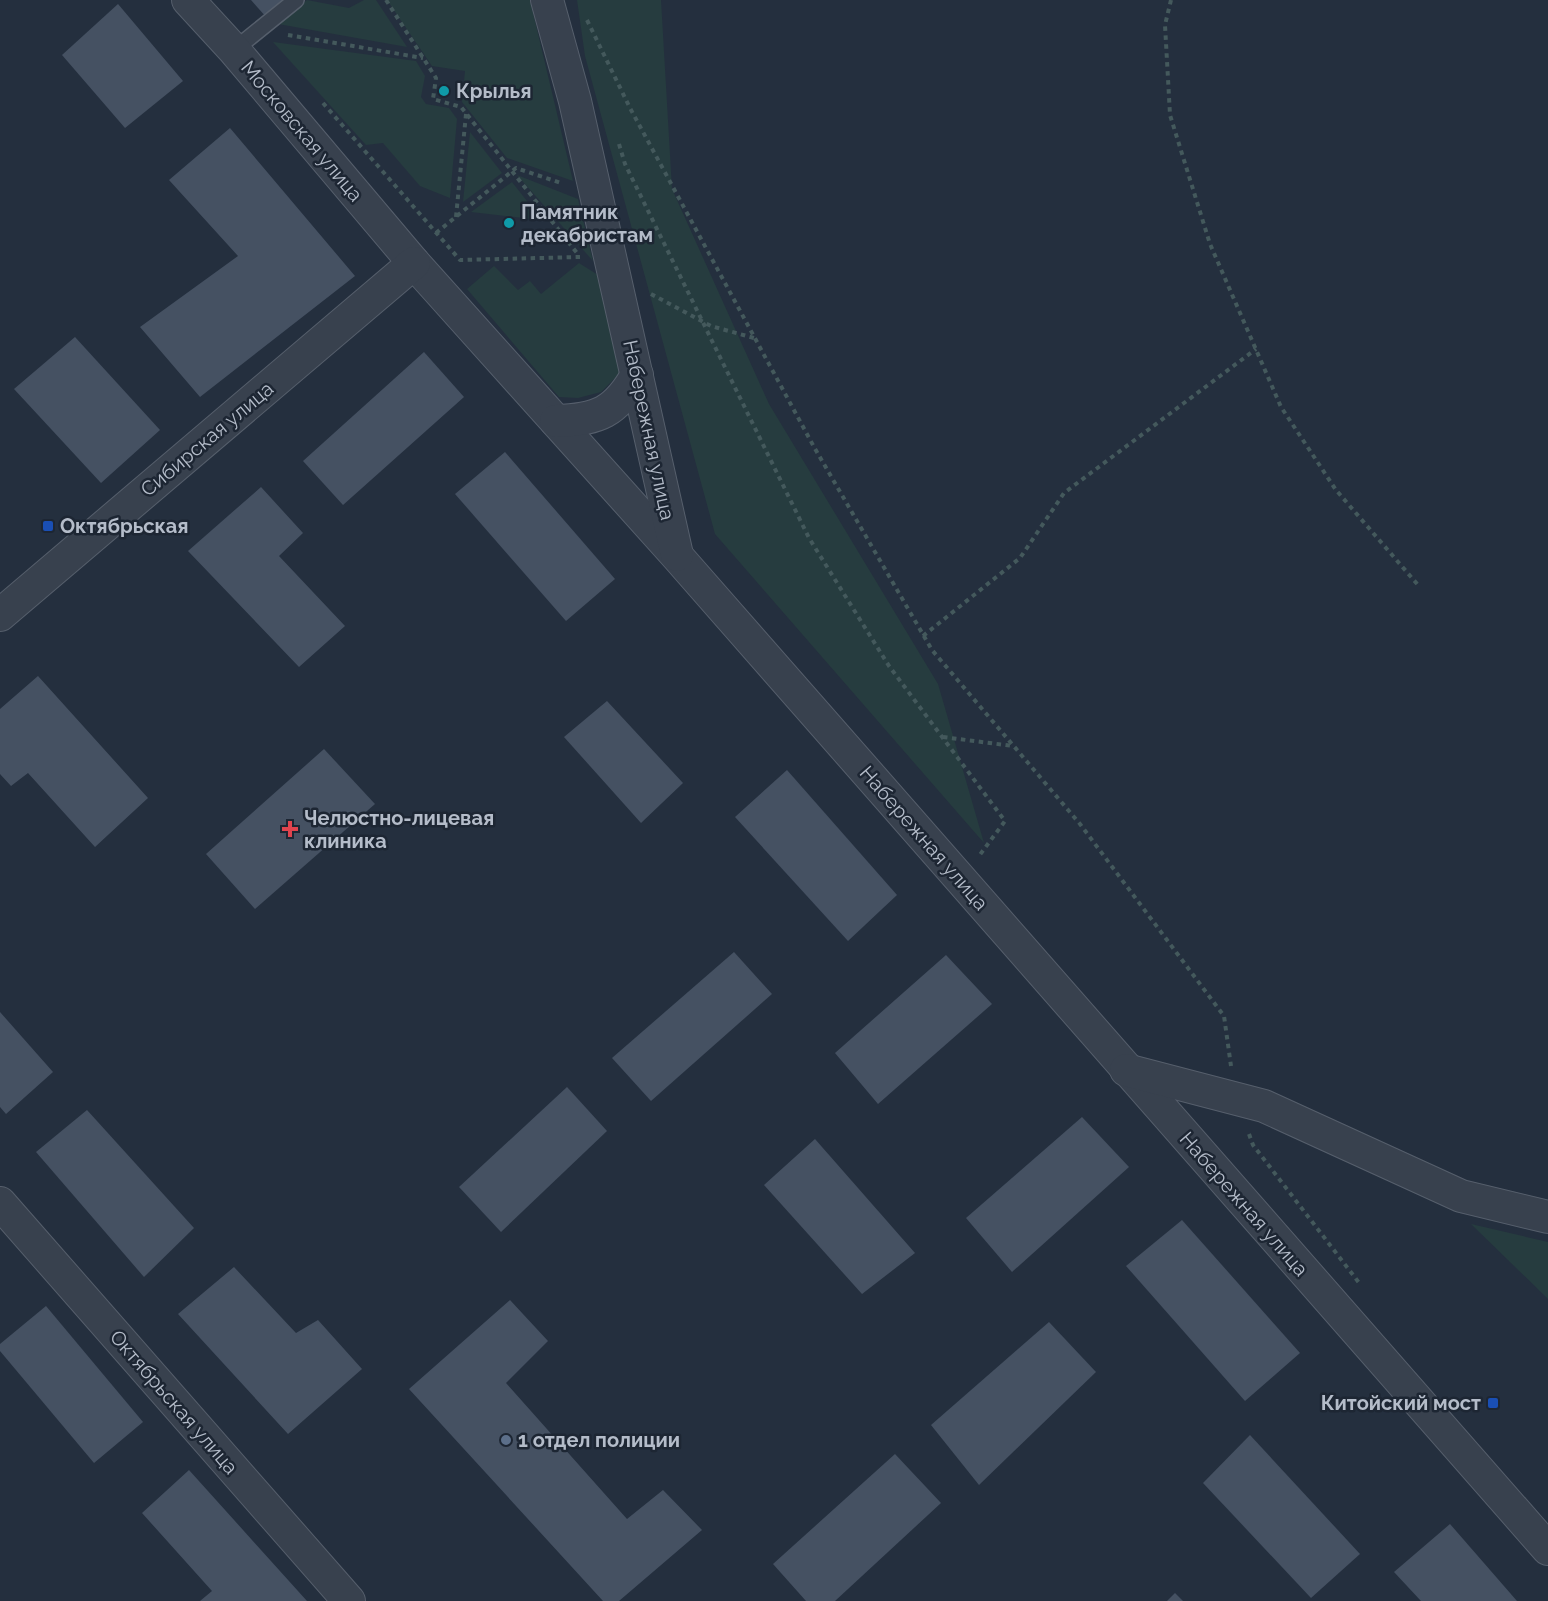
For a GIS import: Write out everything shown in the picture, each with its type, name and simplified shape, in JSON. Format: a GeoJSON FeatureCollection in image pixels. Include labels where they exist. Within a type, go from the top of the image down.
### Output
{"type":"FeatureCollection","features":[{"type":"Feature","properties":{"kind":"street","name":"Московская улица"},"geometry":{"type":"LineString","coordinates":[[188,0],[234,50],[414,263],[677,556]]}},
{"type":"Feature","properties":{"kind":"street","name":"Набережная улица"},"geometry":{"type":"LineString","coordinates":[[547,0],[575,101],[677,556],[1548,1550]]}},
{"type":"Feature","properties":{"kind":"street","name":"Сибирская улица"},"geometry":{"type":"LineString","coordinates":[[0,615],[414,263]]}},
{"type":"Feature","properties":{"kind":"street"},"geometry":{"type":"LineString","coordinates":[[556,421],[583,418],[610,409],[626,395],[638,375]]}},
{"type":"Feature","properties":{"kind":"street"},"geometry":{"type":"LineString","coordinates":[[1126,1070],[1264,1106],[1461,1196],[1548,1217]]}},
{"type":"Feature","properties":{"kind":"street","name":"Октябрьская улица"},"geometry":{"type":"LineString","coordinates":[[0,1203],[348,1601]]}},
{"type":"Feature","properties":{"kind":"lane"},"geometry":{"type":"LineString","coordinates":[[234,50],[296,0]]}},
{"type":"Feature","properties":{"kind":"path"},"geometry":{"type":"LineString","coordinates":[[386,0],[436,78],[434,99],[461,107],[579,257],[711,326],[755,338]]}},
{"type":"Feature","properties":{"kind":"path"},"geometry":{"type":"LineString","coordinates":[[1171,0],[1165,25],[1170,115],[1210,244],[1281,407],[1336,490],[1418,585]]}},
{"type":"Feature","properties":{"kind":"path"},"geometry":{"type":"LineString","coordinates":[[582,11],[630,108],[814,447],[923,636],[932,650],[1080,824],[1224,1016],[1236,1099],[1253,1145],[1361,1284]]}},
{"type":"Feature","properties":{"kind":"path"},"geometry":{"type":"LineString","coordinates":[[259,30],[423,58]]}},
{"type":"Feature","properties":{"kind":"path"},"geometry":{"type":"LineString","coordinates":[[321,100],[460,260],[579,257]]}},
{"type":"Feature","properties":{"kind":"path"},"geometry":{"type":"LineString","coordinates":[[456,217],[466,113]]}},
{"type":"Feature","properties":{"kind":"path"},"geometry":{"type":"LineString","coordinates":[[619,142],[625,164],[809,538],[889,666],[1005,821],[961,881]]}},
{"type":"Feature","properties":{"kind":"path"},"geometry":{"type":"LineString","coordinates":[[436,232],[516,168],[569,186]]}},
{"type":"Feature","properties":{"kind":"path"},"geometry":{"type":"LineString","coordinates":[[923,636],[1020,558],[1064,494],[1256,349]]}},
{"type":"Feature","properties":{"kind":"path"},"geometry":{"type":"LineString","coordinates":[[942,737],[1013,746]]}},
{"type":"Feature","properties":{"kind":"green space"},"geometry":{"type":"Polygon","coordinates":[[[307,0],[349,8],[364,0],[376,0],[407,47],[278,24],[307,0]]]}},
{"type":"Feature","properties":{"kind":"green space"},"geometry":{"type":"Polygon","coordinates":[[[387,0],[530,0],[573,181],[507,158],[462,102],[465,71],[432,66],[387,0]]]}},
{"type":"Feature","properties":{"kind":"green space"},"geometry":{"type":"Polygon","coordinates":[[[577,0],[661,0],[672,189],[769,404],[938,684],[984,843],[715,534],[585,56],[577,0]]]}},
{"type":"Feature","properties":{"kind":"green space"},"geometry":{"type":"Polygon","coordinates":[[[273,42],[416,61],[425,76],[421,97],[426,104],[449,108],[457,119],[450,198],[420,186],[383,143],[366,145],[273,42]]]}},
{"type":"Feature","properties":{"kind":"green space"},"geometry":{"type":"Polygon","coordinates":[[[470,132],[502,173],[463,202],[470,132]]]}},
{"type":"Feature","properties":{"kind":"green space"},"geometry":{"type":"Polygon","coordinates":[[[517,175],[578,199],[593,261],[517,175]]]}},
{"type":"Feature","properties":{"kind":"green space"},"geometry":{"type":"Polygon","coordinates":[[[512,182],[542,220],[471,212],[512,182]]]}},
{"type":"Feature","properties":{"kind":"green space"},"geometry":{"type":"Polygon","coordinates":[[[579,263],[606,280],[622,371],[601,392],[578,398],[559,397],[467,289],[494,266],[518,290],[530,281],[541,294],[579,263]]]}},
{"type":"Feature","properties":{"kind":"green space"},"geometry":{"type":"Polygon","coordinates":[[[1471,1224],[1548,1242],[1548,1299],[1471,1224]]]}},
{"type":"Feature","properties":{"kind":"building"},"geometry":{"type":"Polygon","coordinates":[[[251,0],[287,0],[267,18],[251,0]]]}},
{"type":"Feature","properties":{"kind":"building"},"geometry":{"type":"Polygon","coordinates":[[[118,4],[183,81],[125,128],[62,55],[118,4]]]}},
{"type":"Feature","properties":{"kind":"building"},"geometry":{"type":"Polygon","coordinates":[[[230,128],[355,276],[200,397],[140,327],[238,256],[169,180],[230,128]]]}},
{"type":"Feature","properties":{"kind":"building"},"geometry":{"type":"Polygon","coordinates":[[[75,337],[160,430],[101,483],[14,389],[75,337]]]}},
{"type":"Feature","properties":{"kind":"building"},"geometry":{"type":"Polygon","coordinates":[[[424,352],[464,397],[343,505],[303,461],[424,352]]]}},
{"type":"Feature","properties":{"kind":"building"},"geometry":{"type":"Polygon","coordinates":[[[505,452],[615,579],[566,621],[455,494],[505,452]]]}},
{"type":"Feature","properties":{"kind":"building"},"geometry":{"type":"Polygon","coordinates":[[[261,487],[303,533],[279,556],[345,626],[299,667],[188,551],[261,487]]]}},
{"type":"Feature","properties":{"kind":"building"},"geometry":{"type":"Polygon","coordinates":[[[38,676],[148,798],[95,847],[28,773],[11,786],[0,774],[0,709],[38,676]]]}},
{"type":"Feature","properties":{"kind":"building"},"geometry":{"type":"Polygon","coordinates":[[[607,701],[683,783],[641,823],[564,737],[607,701]]]}},
{"type":"Feature","properties":{"kind":"building","name":"Челюстно-лицевая клиника"},"geometry":{"type":"Polygon","coordinates":[[[324,749],[375,804],[255,909],[206,854],[324,749]]]}},
{"type":"Feature","properties":{"kind":"building"},"geometry":{"type":"Polygon","coordinates":[[[787,770],[897,895],[848,941],[735,817],[787,770]]]}},
{"type":"Feature","properties":{"kind":"building"},"geometry":{"type":"Polygon","coordinates":[[[734,952],[772,994],[651,1101],[612,1058],[734,952]]]}},
{"type":"Feature","properties":{"kind":"building"},"geometry":{"type":"Polygon","coordinates":[[[946,955],[992,1004],[878,1104],[835,1053],[946,955]]]}},
{"type":"Feature","properties":{"kind":"building"},"geometry":{"type":"Polygon","coordinates":[[[0,1012],[53,1072],[6,1114],[0,1107],[0,1012]]]}},
{"type":"Feature","properties":{"kind":"building"},"geometry":{"type":"Polygon","coordinates":[[[567,1087],[607,1131],[501,1232],[459,1187],[567,1087]]]}},
{"type":"Feature","properties":{"kind":"building"},"geometry":{"type":"Polygon","coordinates":[[[87,1110],[194,1228],[144,1277],[36,1152],[87,1110]]]}},
{"type":"Feature","properties":{"kind":"building"},"geometry":{"type":"Polygon","coordinates":[[[1082,1117],[1129,1167],[1012,1272],[966,1218],[1082,1117]]]}},
{"type":"Feature","properties":{"kind":"building"},"geometry":{"type":"Polygon","coordinates":[[[815,1139],[915,1253],[862,1294],[764,1185],[815,1139]]]}},
{"type":"Feature","properties":{"kind":"building"},"geometry":{"type":"Polygon","coordinates":[[[1182,1220],[1300,1353],[1245,1401],[1126,1266],[1182,1220]]]}},
{"type":"Feature","properties":{"kind":"building"},"geometry":{"type":"Polygon","coordinates":[[[234,1267],[296,1333],[318,1320],[362,1369],[288,1434],[178,1314],[234,1267]]]}},
{"type":"Feature","properties":{"kind":"building","name":"1 отдел полиции"},"geometry":{"type":"Polygon","coordinates":[[[510,1300],[548,1341],[506,1383],[627,1519],[663,1490],[702,1530],[619,1601],[603,1601],[409,1389],[510,1300]]]}},
{"type":"Feature","properties":{"kind":"building"},"geometry":{"type":"Polygon","coordinates":[[[46,1306],[143,1422],[94,1463],[0,1351],[0,1344],[46,1306]]]}},
{"type":"Feature","properties":{"kind":"building"},"geometry":{"type":"Polygon","coordinates":[[[1049,1322],[1096,1372],[979,1485],[931,1425],[1049,1322]]]}},
{"type":"Feature","properties":{"kind":"building"},"geometry":{"type":"Polygon","coordinates":[[[1250,1435],[1360,1554],[1311,1598],[1203,1483],[1250,1435]]]}},
{"type":"Feature","properties":{"kind":"building"},"geometry":{"type":"Polygon","coordinates":[[[895,1454],[941,1503],[835,1601],[806,1601],[773,1564],[895,1454]]]}},
{"type":"Feature","properties":{"kind":"building"},"geometry":{"type":"Polygon","coordinates":[[[189,1470],[307,1601],[200,1601],[212,1591],[142,1513],[189,1470]]]}},
{"type":"Feature","properties":{"kind":"building"},"geometry":{"type":"Polygon","coordinates":[[[1450,1524],[1517,1601],[1421,1601],[1394,1572],[1450,1524]]]}},
{"type":"Feature","properties":{"kind":"building"},"geometry":{"type":"Polygon","coordinates":[[[1175,1593],[1183,1601],[1167,1601],[1175,1593]]]}},
{"type":"Feature","properties":{"kind":"place","name":"Крылья"},"geometry":{"type":"Point","coordinates":[444,91]}},
{"type":"Feature","properties":{"kind":"place","name":"Памятник декабристам"},"geometry":{"type":"Point","coordinates":[509,223]}},
{"type":"Feature","properties":{"kind":"place","name":"Октябрьская"},"geometry":{"type":"Point","coordinates":[48,526]}},
{"type":"Feature","properties":{"kind":"place","name":"Челюстно-лицевая клиника"},"geometry":{"type":"Point","coordinates":[290,829]}},
{"type":"Feature","properties":{"kind":"place","name":"Китойский мост"},"geometry":{"type":"Point","coordinates":[1493,1403]}},
{"type":"Feature","properties":{"kind":"place","name":"1 отдел полиции"},"geometry":{"type":"Point","coordinates":[506,1440]}}]}
